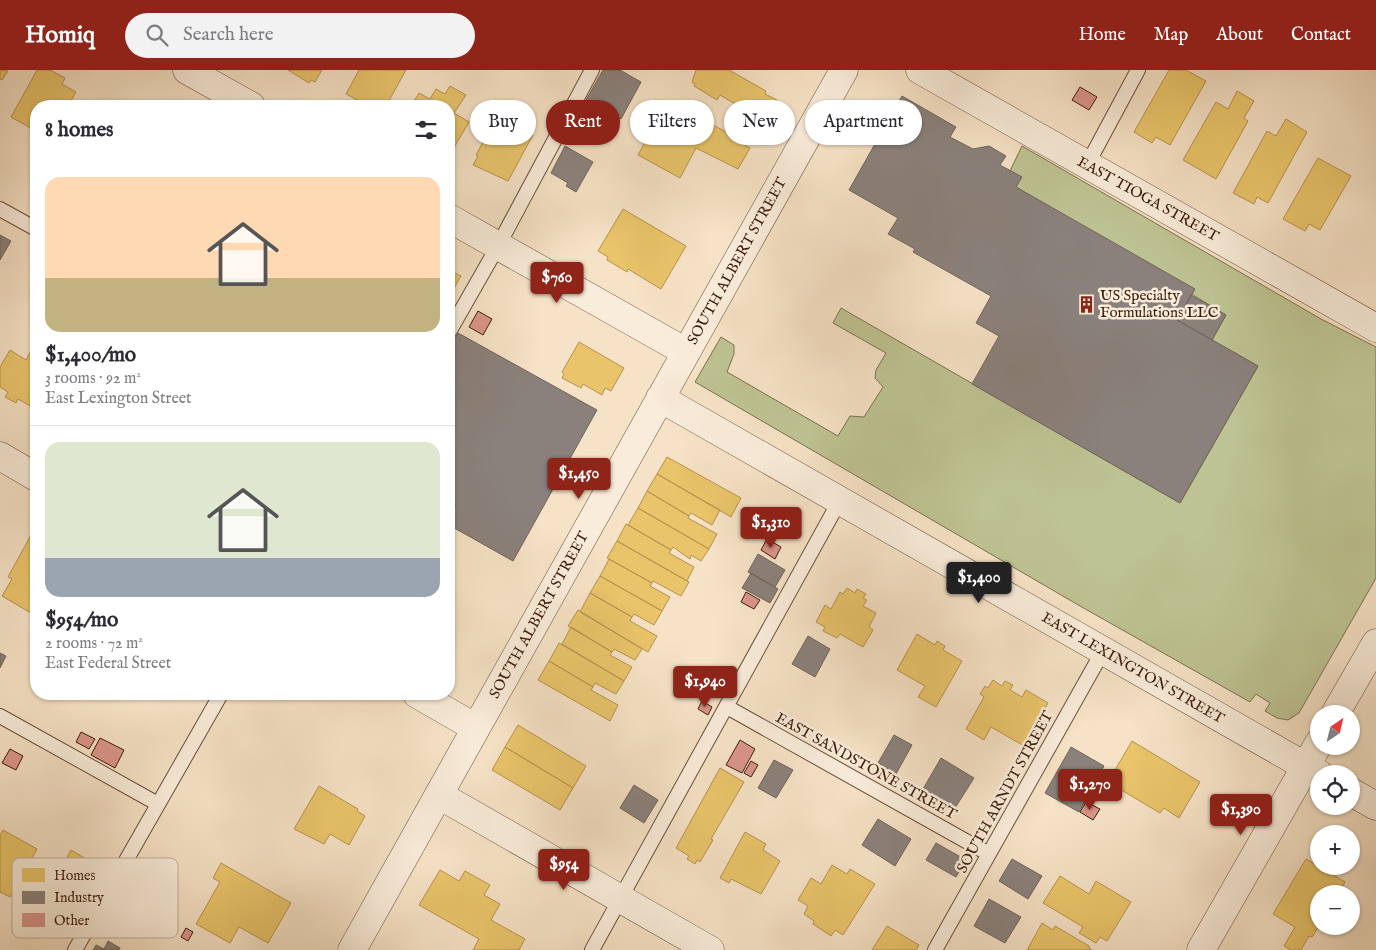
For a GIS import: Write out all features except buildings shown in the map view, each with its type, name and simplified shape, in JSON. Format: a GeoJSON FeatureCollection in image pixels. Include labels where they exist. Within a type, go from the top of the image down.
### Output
{"type":"FeatureCollection","features":[{"type":"Feature","properties":{"kind":"street"},"geometry":{"type":"LineString","coordinates":[[187,70],[240,100]]}},
{"type":"Feature","properties":{"kind":"street","name":"SOUTH ALBERT STREET"},"geometry":{"type":"LineString","coordinates":[[352,950],[844,70]]}},
{"type":"Feature","properties":{"kind":"street","name":"EAST TIOGA STREET"},"geometry":{"type":"LineString","coordinates":[[920,70],[1376,328]]}},
{"type":"Feature","properties":{"kind":"street"},"geometry":{"type":"LineString","coordinates":[[455,221],[686,352]]}},
{"type":"Feature","properties":{"kind":"street","name":"EAST LEXINGTON STREET"},"geometry":{"type":"LineString","coordinates":[[660,398],[1310,769]]}},
{"type":"Feature","properties":{"kind":"street"},"geometry":{"type":"LineString","coordinates":[[0,456],[30,474]]}},
{"type":"Feature","properties":{"kind":"street"},"geometry":{"type":"LineString","coordinates":[[1340,705],[1376,643]]}},
{"type":"Feature","properties":{"kind":"street"},"geometry":{"type":"LineString","coordinates":[[427,700],[476,728]]}},
{"type":"Feature","properties":{"kind":"street"},"geometry":{"type":"LineString","coordinates":[[1201,950],[1310,773]]}},
{"type":"Feature","properties":{"kind":"street"},"geometry":{"type":"LineString","coordinates":[[439,794],[710,950]]}},
{"type":"Feature","properties":{"kind":"street"},"geometry":{"type":"LineString","coordinates":[[1360,797],[1376,806]]}},
{"type":"Feature","properties":{"kind":"lane"},"geometry":{"type":"LineString","coordinates":[[455,321],[498,246],[592,70]]}},
{"type":"Feature","properties":{"kind":"lane"},"geometry":{"type":"LineString","coordinates":[[1087,165],[1138,70]]}},
{"type":"Feature","properties":{"kind":"lane"},"geometry":{"type":"LineString","coordinates":[[0,209],[30,226]]}},
{"type":"Feature","properties":{"kind":"lane"},"geometry":{"type":"LineString","coordinates":[[592,950],[840,500]]}},
{"type":"Feature","properties":{"kind":"lane","name":"SOUTH ARNDT STREET"},"geometry":{"type":"LineString","coordinates":[[935,950],[1103,650]]}},
{"type":"Feature","properties":{"kind":"lane"},"geometry":{"type":"LineString","coordinates":[[127,858],[218,700]]}},
{"type":"Feature","properties":{"kind":"lane","name":"EAST SANDSTONE STREET"},"geometry":{"type":"LineString","coordinates":[[727,707],[989,854]]}},
{"type":"Feature","properties":{"kind":"lane"},"geometry":{"type":"LineString","coordinates":[[0,716],[158,804]]}},
{"type":"Feature","properties":{"kind":"lane"},"geometry":{"type":"LineString","coordinates":[[75,950],[82,938]]}},
{"type":"Feature","properties":{"kind":"green space"},"geometry":{"type":"Polygon","coordinates":[[[1022,146],[1321,319],[1376,347],[1376,578],[1299,713],[1288,720],[1277,718],[1265,711],[1270,703],[1256,694],[1250,702],[1080,606],[695,382],[721,337],[734,345],[734,354],[727,372],[838,436],[850,416],[864,417],[883,387],[875,378],[876,370],[886,353],[833,323],[841,308],[1180,503],[1258,366],[1212,340],[1226,315],[1016,187],[1010,171],[1022,146]]]}},
{"type":"Feature","properties":{"kind":"place","name":"US Specialty Formulations LLC"},"geometry":{"type":"Point","coordinates":[1086,304]}}]}
